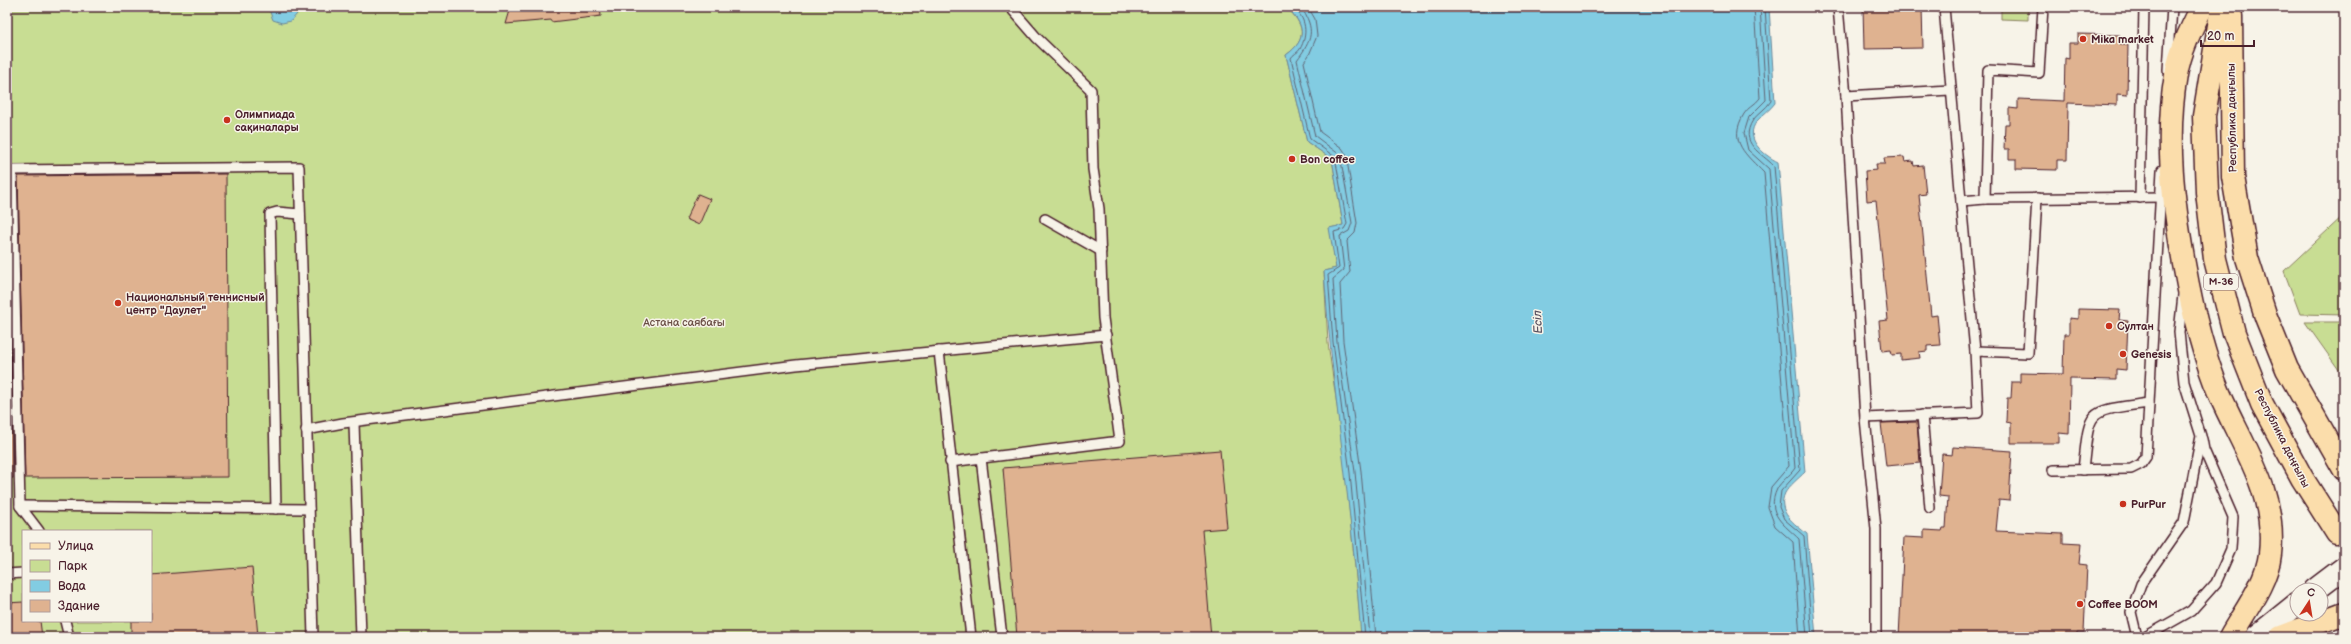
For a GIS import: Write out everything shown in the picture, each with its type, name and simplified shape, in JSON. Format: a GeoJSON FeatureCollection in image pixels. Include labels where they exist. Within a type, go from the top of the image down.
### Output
{"type":"FeatureCollection","features":[{"type":"Feature","properties":{"kind":"main road"},"geometry":{"type":"LineString","coordinates":[[2202,7],[2187,36],[2176,75],[2167,196],[2205,358],[2231,421],[2255,468],[2269,506],[2270,518],[2270,555],[2266,572],[2230,637]]}},
{"type":"Feature","properties":{"kind":"main road","name":"Республика даңғылы"},"geometry":{"type":"LineString","coordinates":[[2222,7],[2204,116],[2207,192],[2215,259],[2234,333],[2262,404],[2302,478],[2337,533]]}},
{"type":"Feature","properties":{"kind":"main road","name":"Республика даңғылы"},"geometry":{"type":"LineString","coordinates":[[2231,7],[2233,177],[2247,258],[2266,317],[2287,369],[2344,469]]}},
{"type":"Feature","properties":{"kind":"main road"},"geometry":{"type":"LineString","coordinates":[[2325,582],[2344,568]]}},
{"type":"Feature","properties":{"kind":"main road"},"geometry":{"type":"LineString","coordinates":[[2329,592],[2344,582]]}},
{"type":"Feature","properties":{"kind":"main road"},"geometry":{"type":"LineString","coordinates":[[2256,637],[2289,610]]}},
{"type":"Feature","properties":{"kind":"main road"},"geometry":{"type":"LineString","coordinates":[[2281,637],[2344,613]]}},
{"type":"Feature","properties":{"kind":"main road"},"geometry":{"type":"LineString","coordinates":[[2261,637],[2289,618]]}},
{"type":"Feature","properties":{"kind":"main road"},"geometry":{"type":"LineString","coordinates":[[2325,637],[2344,623]]}},
{"type":"Feature","properties":{"kind":"lane"},"geometry":{"type":"LineString","coordinates":[[950,462],[1120,441],[1106,335],[1100,209],[1093,169],[1091,90],[1037,38],[1010,7]]}},
{"type":"Feature","properties":{"kind":"lane"},"geometry":{"type":"LineString","coordinates":[[1838,7],[1846,96],[1865,418],[1876,530],[1876,637]]}},
{"type":"Feature","properties":{"kind":"lane"},"geometry":{"type":"LineString","coordinates":[[1865,418],[1978,413],[1975,351],[1950,90],[1944,7]]}},
{"type":"Feature","properties":{"kind":"lane"},"geometry":{"type":"LineString","coordinates":[[1985,199],[1988,70],[2039,73],[2043,7]]}},
{"type":"Feature","properties":{"kind":"lane"},"geometry":{"type":"LineString","coordinates":[[2140,198],[2144,7]]}},
{"type":"Feature","properties":{"kind":"lane"},"geometry":{"type":"LineString","coordinates":[[2053,470],[2131,469],[2141,464],[2146,457],[2149,403],[2167,196],[2172,7]]}},
{"type":"Feature","properties":{"kind":"lane"},"geometry":{"type":"LineString","coordinates":[[1846,96],[1950,90]]}},
{"type":"Feature","properties":{"kind":"lane"},"geometry":{"type":"LineString","coordinates":[[38,530],[20,506],[17,297],[12,170],[300,166],[300,214],[312,637]]}},
{"type":"Feature","properties":{"kind":"lane"},"geometry":{"type":"LineString","coordinates":[[1961,201],[1985,199],[2140,198],[2167,196]]}},
{"type":"Feature","properties":{"kind":"lane"},"geometry":{"type":"LineString","coordinates":[[1975,351],[2028,353],[2037,198]]}},
{"type":"Feature","properties":{"kind":"lane"},"geometry":{"type":"LineString","coordinates":[[276,509],[270,214],[277,212],[300,214]]}},
{"type":"Feature","properties":{"kind":"lane"},"geometry":{"type":"LineString","coordinates":[[1045,219],[1101,251]]}},
{"type":"Feature","properties":{"kind":"lane"},"geometry":{"type":"LineString","coordinates":[[2145,637],[2191,611],[2216,583],[2230,549],[2233,517],[2204,450],[2184,382],[2179,322],[2186,278]]}},
{"type":"Feature","properties":{"kind":"lane"},"geometry":{"type":"LineString","coordinates":[[7,298],[17,297]]}},
{"type":"Feature","properties":{"kind":"lane"},"geometry":{"type":"LineString","coordinates":[[306,430],[343,423],[354,423],[796,364],[1106,335]]}},
{"type":"Feature","properties":{"kind":"lane"},"geometry":{"type":"LineString","coordinates":[[939,351],[950,462],[971,637]]}},
{"type":"Feature","properties":{"kind":"lane"},"geometry":{"type":"LineString","coordinates":[[2083,470],[2087,429],[2092,417],[2100,410],[2149,403]]}},
{"type":"Feature","properties":{"kind":"lane"},"geometry":{"type":"LineString","coordinates":[[1922,415],[1930,508]]}},
{"type":"Feature","properties":{"kind":"lane"},"geometry":{"type":"LineString","coordinates":[[354,423],[361,637]]}},
{"type":"Feature","properties":{"kind":"lane"},"geometry":{"type":"LineString","coordinates":[[2137,637],[2131,612],[2141,584],[2184,522],[2201,436]]}},
{"type":"Feature","properties":{"kind":"lane"},"geometry":{"type":"LineString","coordinates":[[981,458],[1002,637]]}},
{"type":"Feature","properties":{"kind":"lane"},"geometry":{"type":"LineString","coordinates":[[20,506],[309,509]]}},
{"type":"Feature","properties":{"kind":"lane"},"geometry":{"type":"LineString","coordinates":[[7,574],[22,573]]}},
{"type":"Feature","properties":{"kind":"lane"},"geometry":{"type":"LineString","coordinates":[[65,622],[69,637]]}},
{"type":"Feature","properties":{"kind":"green space","name":"Астана саябағы"},"geometry":{"type":"Polygon","coordinates":[[[7,7],[1286,7],[1297,19],[1301,31],[1301,37],[1298,43],[1286,55],[1307,142],[1332,159],[1343,225],[1330,228],[1336,268],[1324,271],[1328,343],[1343,447],[1362,637],[7,637],[7,7]]]}},
{"type":"Feature","properties":{"kind":"green space"},"geometry":{"type":"Polygon","coordinates":[[[2001,7],[2028,7],[2028,20],[2001,19],[2001,7]]]}},
{"type":"Feature","properties":{"kind":"green space"},"geometry":{"type":"Polygon","coordinates":[[[2344,215],[2344,315],[2300,314],[2284,271],[2344,215]]]}},
{"type":"Feature","properties":{"kind":"green space"},"geometry":{"type":"Polygon","coordinates":[[[2305,322],[2344,322],[2344,377],[2305,322]]]}},
{"type":"Feature","properties":{"kind":"water"},"geometry":{"type":"Polygon","coordinates":[[[268,7],[297,7],[297,14],[291,21],[282,23],[273,20],[268,7]]]}},
{"type":"Feature","properties":{"kind":"water","name":"Есіл"},"geometry":{"type":"Polygon","coordinates":[[[1286,7],[1769,7],[1775,103],[1757,121],[1753,128],[1752,134],[1757,146],[1778,162],[1805,472],[1785,493],[1783,506],[1792,522],[1807,534],[1816,637],[1361,637],[1353,545],[1332,362],[1324,271],[1336,268],[1329,228],[1343,225],[1332,159],[1307,142],[1286,55],[1298,43],[1301,37],[1301,31],[1297,19],[1286,7]]]}},
{"type":"Feature","properties":{"kind":"building"},"geometry":{"type":"Polygon","coordinates":[[[511,7],[600,7],[601,16],[551,22],[551,20],[506,24],[511,7]]]}},
{"type":"Feature","properties":{"kind":"building"},"geometry":{"type":"Polygon","coordinates":[[[1863,7],[1922,7],[1923,48],[1864,49],[1863,7]]]}},
{"type":"Feature","properties":{"kind":"building"},"geometry":{"type":"Polygon","coordinates":[[[2078,34],[2120,35],[2120,45],[2128,45],[2127,95],[2117,94],[2117,105],[2068,103],[2067,160],[2057,160],[2057,170],[2016,169],[2016,159],[2009,159],[2009,149],[2004,149],[2005,124],[2009,124],[2009,108],[2018,109],[2018,99],[2064,101],[2065,58],[2069,59],[2069,43],[2078,43],[2078,34]]]}},
{"type":"Feature","properties":{"kind":"building"},"geometry":{"type":"Polygon","coordinates":[[[1904,157],[1905,162],[1913,161],[1914,166],[1923,165],[1926,194],[1919,195],[1931,316],[1937,315],[1940,345],[1927,346],[1927,351],[1919,352],[1920,358],[1901,360],[1901,354],[1892,355],[1891,350],[1882,351],[1879,321],[1888,320],[1876,200],[1867,201],[1865,171],[1877,170],[1876,164],[1885,164],[1884,158],[1904,157]]]}},
{"type":"Feature","properties":{"kind":"building","name":"Национальный теннисный центр \"Даулет\""},"geometry":{"type":"Polygon","coordinates":[[[226,174],[228,477],[25,478],[18,176],[226,174]]]}},
{"type":"Feature","properties":{"kind":"building"},"geometry":{"type":"Polygon","coordinates":[[[698,194],[710,199],[699,225],[686,219],[698,194]]]}},
{"type":"Feature","properties":{"kind":"building"},"geometry":{"type":"Polygon","coordinates":[[[2078,309],[2120,310],[2119,320],[2128,321],[2126,370],[2116,369],[2116,380],[2070,379],[2069,434],[2059,433],[2059,443],[2011,443],[2011,423],[2006,422],[2007,398],[2011,398],[2012,382],[2020,382],[2020,373],[2063,374],[2064,334],[2069,334],[2069,318],[2078,319],[2078,309]]]}},
{"type":"Feature","properties":{"kind":"building"},"geometry":{"type":"Polygon","coordinates":[[[9,316],[13,478],[7,478],[9,316]]]}},
{"type":"Feature","properties":{"kind":"building"},"geometry":{"type":"Polygon","coordinates":[[[1917,422],[1920,463],[1886,466],[1881,423],[1917,422]]]}},
{"type":"Feature","properties":{"kind":"building"},"geometry":{"type":"Polygon","coordinates":[[[1953,447],[2012,451],[2009,501],[1999,500],[1996,531],[2063,534],[2063,543],[2081,544],[2079,564],[2087,565],[2084,632],[2077,632],[2077,637],[1899,637],[1904,537],[1924,538],[1924,530],[1942,531],[1943,528],[1946,528],[1948,497],[1939,496],[1942,454],[1952,455],[1953,447]]]}},
{"type":"Feature","properties":{"kind":"building"},"geometry":{"type":"Polygon","coordinates":[[[1220,450],[1227,528],[1202,530],[1211,637],[1017,637],[1003,468],[1220,450]]]}},
{"type":"Feature","properties":{"kind":"building"},"geometry":{"type":"Polygon","coordinates":[[[252,567],[258,637],[131,637],[131,622],[152,622],[152,575],[252,567]]]}},
{"type":"Feature","properties":{"kind":"building"},"geometry":{"type":"Polygon","coordinates":[[[22,602],[22,622],[40,622],[42,637],[7,637],[7,603],[22,602]]]}},
{"type":"Feature","properties":{"kind":"place","name":"Mika market"},"geometry":{"type":"Point","coordinates":[2083,39]}},
{"type":"Feature","properties":{"kind":"place","name":"Олимпиада сақиналары"},"geometry":{"type":"Point","coordinates":[227,120]}},
{"type":"Feature","properties":{"kind":"place","name":"Bon coffee"},"geometry":{"type":"Point","coordinates":[1292,159]}},
{"type":"Feature","properties":{"kind":"place","name":"Национальный теннисный центр \"Даулет\""},"geometry":{"type":"Point","coordinates":[118,303]}},
{"type":"Feature","properties":{"kind":"place","name":"Султан"},"geometry":{"type":"Point","coordinates":[2109,326]}},
{"type":"Feature","properties":{"kind":"place","name":"Genesis"},"geometry":{"type":"Point","coordinates":[2123,354]}},
{"type":"Feature","properties":{"kind":"place","name":"PurPur"},"geometry":{"type":"Point","coordinates":[2123,504]}},
{"type":"Feature","properties":{"kind":"place","name":"Coffee BOOM"},"geometry":{"type":"Point","coordinates":[2080,604]}}]}
